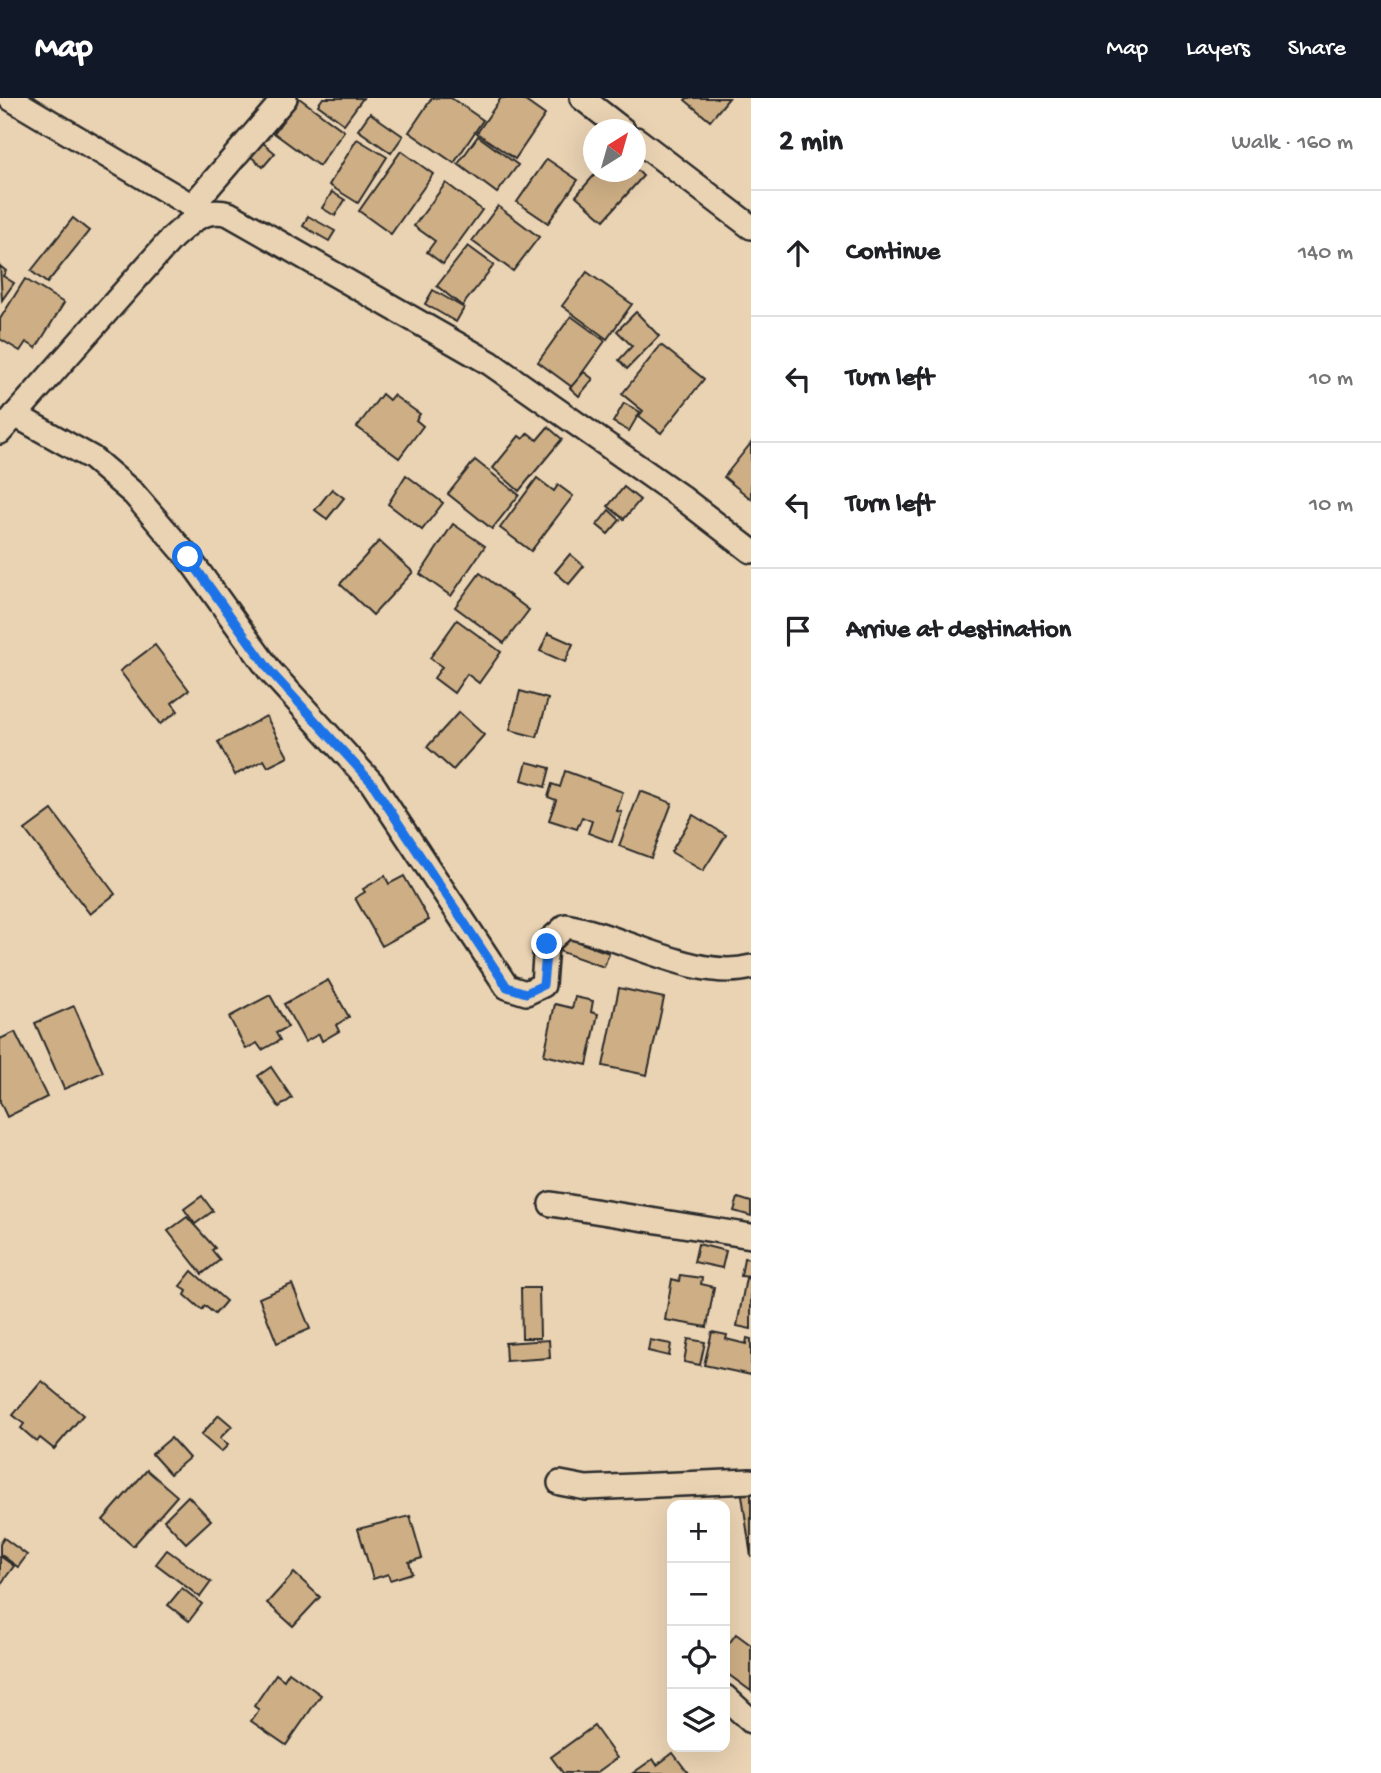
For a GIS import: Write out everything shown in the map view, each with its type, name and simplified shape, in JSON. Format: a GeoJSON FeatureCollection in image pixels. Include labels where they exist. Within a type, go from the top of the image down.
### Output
{"type":"FeatureCollection","features":[{"type":"Feature","properties":{"kind":"street"},"geometry":{"type":"LineString","coordinates":[[10,98],[194,212],[214,210],[229,214],[490,363],[681,497],[751,551]]}},
{"type":"Feature","properties":{"kind":"street"},"geometry":{"type":"LineString","coordinates":[[285,98],[172,238],[7,424],[92,458],[134,494],[188,557],[270,671],[372,783],[507,987],[526,993],[543,985],[547,944],[566,926],[590,930],[713,971],[751,967]]}},
{"type":"Feature","properties":{"kind":"street"},"geometry":{"type":"LineString","coordinates":[[582,98],[609,119]]}},
{"type":"Feature","properties":{"kind":"street"},"geometry":{"type":"LineString","coordinates":[[646,147],[751,227]]}},
{"type":"Feature","properties":{"kind":"street"},"geometry":{"type":"LineString","coordinates":[[551,1204],[751,1237]]}},
{"type":"Feature","properties":{"kind":"street"},"geometry":{"type":"LineString","coordinates":[[560,1483],[586,1488],[751,1480]]}},
{"type":"Feature","properties":{"kind":"street"},"geometry":{"type":"LineString","coordinates":[[730,1702],[751,1721]]}},
{"type":"Feature","properties":{"kind":"building"},"geometry":{"type":"Polygon","coordinates":[[[299,98],[344,131],[319,166],[274,133],[299,98]]]}},
{"type":"Feature","properties":{"kind":"building"},"geometry":{"type":"Polygon","coordinates":[[[323,98],[363,98],[344,124],[318,105],[323,98]]]}},
{"type":"Feature","properties":{"kind":"building"},"geometry":{"type":"Polygon","coordinates":[[[432,98],[451,98],[483,120],[454,163],[409,132],[432,98]]]}},
{"type":"Feature","properties":{"kind":"building"},"geometry":{"type":"Polygon","coordinates":[[[501,98],[521,98],[545,115],[515,159],[477,133],[501,98]]]}},
{"type":"Feature","properties":{"kind":"building"},"geometry":{"type":"Polygon","coordinates":[[[729,98],[710,121],[685,100],[729,98]]]}},
{"type":"Feature","properties":{"kind":"building"},"geometry":{"type":"Polygon","coordinates":[[[370,113],[403,136],[391,153],[358,130],[370,113]]]}},
{"type":"Feature","properties":{"kind":"building"},"geometry":{"type":"Polygon","coordinates":[[[478,136],[518,165],[497,193],[458,164],[478,136]]]}},
{"type":"Feature","properties":{"kind":"building"},"geometry":{"type":"Polygon","coordinates":[[[357,139],[387,157],[358,203],[329,185],[357,139]]]}},
{"type":"Feature","properties":{"kind":"building"},"geometry":{"type":"Polygon","coordinates":[[[262,142],[275,153],[263,167],[250,156],[262,142]]]}},
{"type":"Feature","properties":{"kind":"building"},"geometry":{"type":"Polygon","coordinates":[[[401,151],[433,174],[391,234],[359,211],[401,151]]]}},
{"type":"Feature","properties":{"kind":"building"},"geometry":{"type":"Polygon","coordinates":[[[547,159],[578,180],[548,223],[517,202],[547,159]]]}},
{"type":"Feature","properties":{"kind":"building"},"geometry":{"type":"Polygon","coordinates":[[[588,182],[638,182],[604,220],[576,196],[588,182]]]}},
{"type":"Feature","properties":{"kind":"building"},"geometry":{"type":"Polygon","coordinates":[[[446,183],[482,210],[443,264],[427,252],[435,241],[414,226],[446,183]]]}},
{"type":"Feature","properties":{"kind":"building"},"geometry":{"type":"Polygon","coordinates":[[[332,192],[345,200],[335,216],[322,208],[332,192]]]}},
{"type":"Feature","properties":{"kind":"building"},"geometry":{"type":"Polygon","coordinates":[[[498,206],[539,237],[513,271],[472,241],[498,206]]]}},
{"type":"Feature","properties":{"kind":"building"},"geometry":{"type":"Polygon","coordinates":[[[308,216],[335,231],[329,241],[303,226],[308,216]]]}},
{"type":"Feature","properties":{"kind":"building"},"geometry":{"type":"Polygon","coordinates":[[[73,218],[89,231],[47,283],[31,271],[73,218]]]}},
{"type":"Feature","properties":{"kind":"building"},"geometry":{"type":"Polygon","coordinates":[[[468,246],[494,265],[462,306],[437,286],[468,246]]]}},
{"type":"Feature","properties":{"kind":"building"},"geometry":{"type":"Polygon","coordinates":[[[0,266],[6,271],[3,276],[14,283],[2,300],[0,266]]]}},
{"type":"Feature","properties":{"kind":"building"},"geometry":{"type":"Polygon","coordinates":[[[587,272],[632,304],[607,339],[562,306],[587,272]]]}},
{"type":"Feature","properties":{"kind":"building"},"geometry":{"type":"Polygon","coordinates":[[[25,279],[64,303],[36,348],[26,342],[20,351],[0,339],[0,319],[25,279]]]}},
{"type":"Feature","properties":{"kind":"building"},"geometry":{"type":"Polygon","coordinates":[[[433,290],[464,308],[456,322],[425,304],[433,290]]]}},
{"type":"Feature","properties":{"kind":"building"},"geometry":{"type":"Polygon","coordinates":[[[636,312],[659,336],[627,369],[619,360],[632,346],[617,331],[636,312]]]}},
{"type":"Feature","properties":{"kind":"building"},"geometry":{"type":"Polygon","coordinates":[[[571,316],[605,341],[572,387],[538,362],[571,316]]]}},
{"type":"Feature","properties":{"kind":"building"},"geometry":{"type":"Polygon","coordinates":[[[661,345],[704,379],[661,433],[639,416],[643,411],[622,394],[661,345]]]}},
{"type":"Feature","properties":{"kind":"building"},"geometry":{"type":"Polygon","coordinates":[[[584,372],[593,379],[579,396],[570,388],[584,372]]]}},
{"type":"Feature","properties":{"kind":"building"},"geometry":{"type":"Polygon","coordinates":[[[382,394],[389,400],[393,395],[420,414],[416,420],[423,426],[399,458],[357,427],[382,394]]]}},
{"type":"Feature","properties":{"kind":"building"},"geometry":{"type":"Polygon","coordinates":[[[624,403],[640,412],[629,431],[613,422],[624,403]]]}},
{"type":"Feature","properties":{"kind":"building"},"geometry":{"type":"Polygon","coordinates":[[[548,427],[562,439],[519,491],[493,468],[519,436],[523,439],[528,433],[537,440],[548,427]]]}},
{"type":"Feature","properties":{"kind":"building"},"geometry":{"type":"Polygon","coordinates":[[[751,443],[751,499],[724,477],[751,443]]]}},
{"type":"Feature","properties":{"kind":"building"},"geometry":{"type":"Polygon","coordinates":[[[475,460],[519,495],[492,529],[448,494],[475,460]]]}},
{"type":"Feature","properties":{"kind":"building"},"geometry":{"type":"Polygon","coordinates":[[[406,475],[443,503],[422,530],[388,504],[406,475]]]}},
{"type":"Feature","properties":{"kind":"building"},"geometry":{"type":"Polygon","coordinates":[[[537,478],[554,491],[558,485],[573,496],[531,551],[500,528],[537,478]]]}},
{"type":"Feature","properties":{"kind":"building"},"geometry":{"type":"Polygon","coordinates":[[[624,487],[640,500],[624,519],[608,506],[624,487]]]}},
{"type":"Feature","properties":{"kind":"building"},"geometry":{"type":"Polygon","coordinates":[[[332,489],[344,498],[327,519],[315,510],[332,489]]]}},
{"type":"Feature","properties":{"kind":"building"},"geometry":{"type":"Polygon","coordinates":[[[609,510],[620,520],[608,534],[597,525],[609,510]]]}},
{"type":"Feature","properties":{"kind":"building"},"geometry":{"type":"Polygon","coordinates":[[[453,524],[485,546],[451,596],[420,574],[453,524]]]}},
{"type":"Feature","properties":{"kind":"building"},"geometry":{"type":"Polygon","coordinates":[[[379,541],[413,572],[373,615],[340,584],[379,541]]]}},
{"type":"Feature","properties":{"kind":"building"},"geometry":{"type":"Polygon","coordinates":[[[570,554],[584,566],[569,584],[555,572],[570,554]]]}},
{"type":"Feature","properties":{"kind":"building"},"geometry":{"type":"Polygon","coordinates":[[[480,573],[529,610],[504,643],[455,607],[480,573]]]}},
{"type":"Feature","properties":{"kind":"building"},"geometry":{"type":"Polygon","coordinates":[[[457,620],[501,652],[479,683],[467,674],[454,693],[434,678],[442,667],[430,658],[457,620]]]}},
{"type":"Feature","properties":{"kind":"building"},"geometry":{"type":"Polygon","coordinates":[[[548,633],[573,644],[565,662],[540,651],[548,633]]]}},
{"type":"Feature","properties":{"kind":"building"},"geometry":{"type":"Polygon","coordinates":[[[155,645],[189,690],[172,703],[178,711],[160,724],[120,671],[155,645]]]}},
{"type":"Feature","properties":{"kind":"building"},"geometry":{"type":"Polygon","coordinates":[[[520,691],[548,699],[537,737],[510,730],[520,691]]]}},
{"type":"Feature","properties":{"kind":"building"},"geometry":{"type":"Polygon","coordinates":[[[459,712],[484,735],[453,770],[427,747],[459,712]]]}},
{"type":"Feature","properties":{"kind":"building"},"geometry":{"type":"Polygon","coordinates":[[[266,716],[288,757],[268,767],[264,760],[235,775],[218,742],[266,716]]]}},
{"type":"Feature","properties":{"kind":"building"},"geometry":{"type":"Polygon","coordinates":[[[527,762],[550,768],[545,787],[522,780],[527,762]]]}},
{"type":"Feature","properties":{"kind":"building"},"geometry":{"type":"Polygon","coordinates":[[[565,771],[623,792],[617,811],[622,812],[612,842],[588,833],[592,821],[582,817],[577,829],[549,820],[556,800],[548,797],[552,784],[560,787],[565,771]]]}},
{"type":"Feature","properties":{"kind":"building"},"geometry":{"type":"Polygon","coordinates":[[[640,791],[672,803],[651,858],[619,846],[640,791]]]}},
{"type":"Feature","properties":{"kind":"building"},"geometry":{"type":"Polygon","coordinates":[[[52,810],[115,894],[90,914],[25,830],[52,810]]]}},
{"type":"Feature","properties":{"kind":"building"},"geometry":{"type":"Polygon","coordinates":[[[693,815],[726,835],[703,871],[671,852],[693,815]]]}},
{"type":"Feature","properties":{"kind":"building"},"geometry":{"type":"Polygon","coordinates":[[[385,876],[389,884],[404,876],[429,920],[382,946],[355,898],[365,892],[363,889],[385,876]]]}},
{"type":"Feature","properties":{"kind":"building"},"geometry":{"type":"Polygon","coordinates":[[[561,936],[609,953],[604,967],[556,950],[561,936]]]}},
{"type":"Feature","properties":{"kind":"building"},"geometry":{"type":"Polygon","coordinates":[[[328,980],[349,1017],[336,1025],[339,1031],[322,1041],[319,1034],[305,1042],[284,1004],[328,980]]]}},
{"type":"Feature","properties":{"kind":"building"},"geometry":{"type":"Polygon","coordinates":[[[619,988],[664,998],[647,1075],[603,1066],[619,988]]]}},
{"type":"Feature","properties":{"kind":"building"},"geometry":{"type":"Polygon","coordinates":[[[270,995],[288,1027],[276,1033],[280,1040],[262,1050],[257,1043],[246,1049],[229,1017],[270,995]]]}},
{"type":"Feature","properties":{"kind":"building"},"geometry":{"type":"Polygon","coordinates":[[[575,997],[593,1001],[591,1012],[598,1014],[587,1065],[544,1055],[555,1004],[572,1008],[575,997]]]}},
{"type":"Feature","properties":{"kind":"building"},"geometry":{"type":"Polygon","coordinates":[[[74,1006],[103,1072],[64,1089],[35,1023],[74,1006]]]}},
{"type":"Feature","properties":{"kind":"building"},"geometry":{"type":"Polygon","coordinates":[[[15,1032],[47,1097],[7,1117],[0,1102],[0,1039],[15,1032]]]}},
{"type":"Feature","properties":{"kind":"building"},"geometry":{"type":"Polygon","coordinates":[[[271,1067],[292,1098],[279,1107],[258,1076],[271,1067]]]}},
{"type":"Feature","properties":{"kind":"building"},"geometry":{"type":"Polygon","coordinates":[[[202,1196],[213,1211],[195,1224],[184,1209],[202,1196]]]}},
{"type":"Feature","properties":{"kind":"building"},"geometry":{"type":"Polygon","coordinates":[[[738,1198],[751,1202],[751,1216],[734,1211],[738,1198]]]}},
{"type":"Feature","properties":{"kind":"building"},"geometry":{"type":"Polygon","coordinates":[[[187,1217],[215,1248],[212,1250],[220,1260],[202,1274],[168,1231],[187,1217]]]}},
{"type":"Feature","properties":{"kind":"building"},"geometry":{"type":"Polygon","coordinates":[[[698,1244],[726,1251],[722,1268],[694,1262],[698,1244]]]}},
{"type":"Feature","properties":{"kind":"building"},"geometry":{"type":"Polygon","coordinates":[[[744,1258],[751,1259],[751,1277],[741,1276],[744,1258]]]}},
{"type":"Feature","properties":{"kind":"building"},"geometry":{"type":"Polygon","coordinates":[[[192,1271],[226,1301],[215,1314],[205,1306],[202,1310],[185,1295],[187,1291],[180,1286],[192,1271]]]}},
{"type":"Feature","properties":{"kind":"building"},"geometry":{"type":"Polygon","coordinates":[[[680,1275],[702,1278],[701,1284],[714,1287],[707,1327],[665,1320],[672,1279],[679,1281],[680,1275]]]}},
{"type":"Feature","properties":{"kind":"building"},"geometry":{"type":"Polygon","coordinates":[[[746,1278],[751,1279],[751,1329],[737,1326],[746,1278]]]}},
{"type":"Feature","properties":{"kind":"building"},"geometry":{"type":"Polygon","coordinates":[[[292,1284],[310,1329],[277,1343],[259,1298],[292,1284]]]}},
{"type":"Feature","properties":{"kind":"building"},"geometry":{"type":"Polygon","coordinates":[[[521,1288],[539,1288],[540,1338],[522,1338],[521,1288]]]}},
{"type":"Feature","properties":{"kind":"building"},"geometry":{"type":"Polygon","coordinates":[[[712,1332],[727,1335],[726,1339],[746,1344],[747,1338],[751,1339],[751,1375],[704,1365],[712,1332]]]}},
{"type":"Feature","properties":{"kind":"building"},"geometry":{"type":"Polygon","coordinates":[[[688,1339],[705,1342],[700,1365],[684,1362],[688,1339]]]}},
{"type":"Feature","properties":{"kind":"building"},"geometry":{"type":"Polygon","coordinates":[[[549,1340],[550,1358],[506,1361],[505,1343],[549,1340]]]}},
{"type":"Feature","properties":{"kind":"building"},"geometry":{"type":"Polygon","coordinates":[[[650,1340],[671,1344],[669,1356],[648,1351],[650,1340]]]}},
{"type":"Feature","properties":{"kind":"building"},"geometry":{"type":"Polygon","coordinates":[[[42,1381],[83,1415],[54,1449],[40,1438],[37,1442],[21,1428],[24,1424],[13,1415],[42,1381]]]}},
{"type":"Feature","properties":{"kind":"building"},"geometry":{"type":"Polygon","coordinates":[[[219,1415],[232,1426],[220,1438],[228,1445],[221,1452],[201,1435],[219,1415]]]}},
{"type":"Feature","properties":{"kind":"building"},"geometry":{"type":"Polygon","coordinates":[[[171,1438],[189,1458],[170,1474],[152,1454],[171,1438]]]}},
{"type":"Feature","properties":{"kind":"building"},"geometry":{"type":"Polygon","coordinates":[[[147,1470],[177,1496],[133,1546],[103,1520],[147,1470]]]}},
{"type":"Feature","properties":{"kind":"building"},"geometry":{"type":"Polygon","coordinates":[[[751,1486],[751,1557],[741,1488],[751,1486]]]}},
{"type":"Feature","properties":{"kind":"building"},"geometry":{"type":"Polygon","coordinates":[[[188,1496],[211,1520],[186,1543],[164,1520],[188,1496]]]}},
{"type":"Feature","properties":{"kind":"building"},"geometry":{"type":"Polygon","coordinates":[[[410,1516],[422,1558],[409,1562],[412,1573],[390,1580],[388,1574],[373,1579],[358,1529],[410,1516]]]}},
{"type":"Feature","properties":{"kind":"building"},"geometry":{"type":"Polygon","coordinates":[[[4,1538],[27,1555],[18,1567],[0,1554],[0,1544],[4,1538]]]}},
{"type":"Feature","properties":{"kind":"building"},"geometry":{"type":"Polygon","coordinates":[[[167,1550],[211,1582],[200,1597],[156,1564],[167,1550]]]}},
{"type":"Feature","properties":{"kind":"building"},"geometry":{"type":"Polygon","coordinates":[[[0,1556],[14,1566],[0,1585],[0,1556]]]}},
{"type":"Feature","properties":{"kind":"building"},"geometry":{"type":"Polygon","coordinates":[[[294,1573],[320,1597],[293,1626],[267,1603],[294,1573]]]}},
{"type":"Feature","properties":{"kind":"building"},"geometry":{"type":"Polygon","coordinates":[[[182,1588],[202,1604],[189,1621],[168,1605],[182,1588]]]}},
{"type":"Feature","properties":{"kind":"building"},"geometry":{"type":"Polygon","coordinates":[[[736,1634],[751,1645],[751,1691],[730,1676],[730,1642],[736,1634]]]}},
{"type":"Feature","properties":{"kind":"building"},"geometry":{"type":"Polygon","coordinates":[[[289,1672],[321,1695],[286,1745],[251,1721],[259,1710],[254,1706],[276,1674],[284,1680],[289,1672]]]}},
{"type":"Feature","properties":{"kind":"building"},"geometry":{"type":"Polygon","coordinates":[[[594,1726],[617,1758],[596,1773],[563,1773],[551,1757],[594,1726]]]}},
{"type":"Feature","properties":{"kind":"building"},"geometry":{"type":"Polygon","coordinates":[[[673,1753],[688,1773],[633,1773],[653,1759],[657,1765],[673,1753]]]}},
{"type":"Feature","properties":{"kind":"route"},"geometry":{"type":"LineString","coordinates":[[188,557],[270,671],[372,783],[507,987],[526,993],[543,985],[547,944]]}}]}
